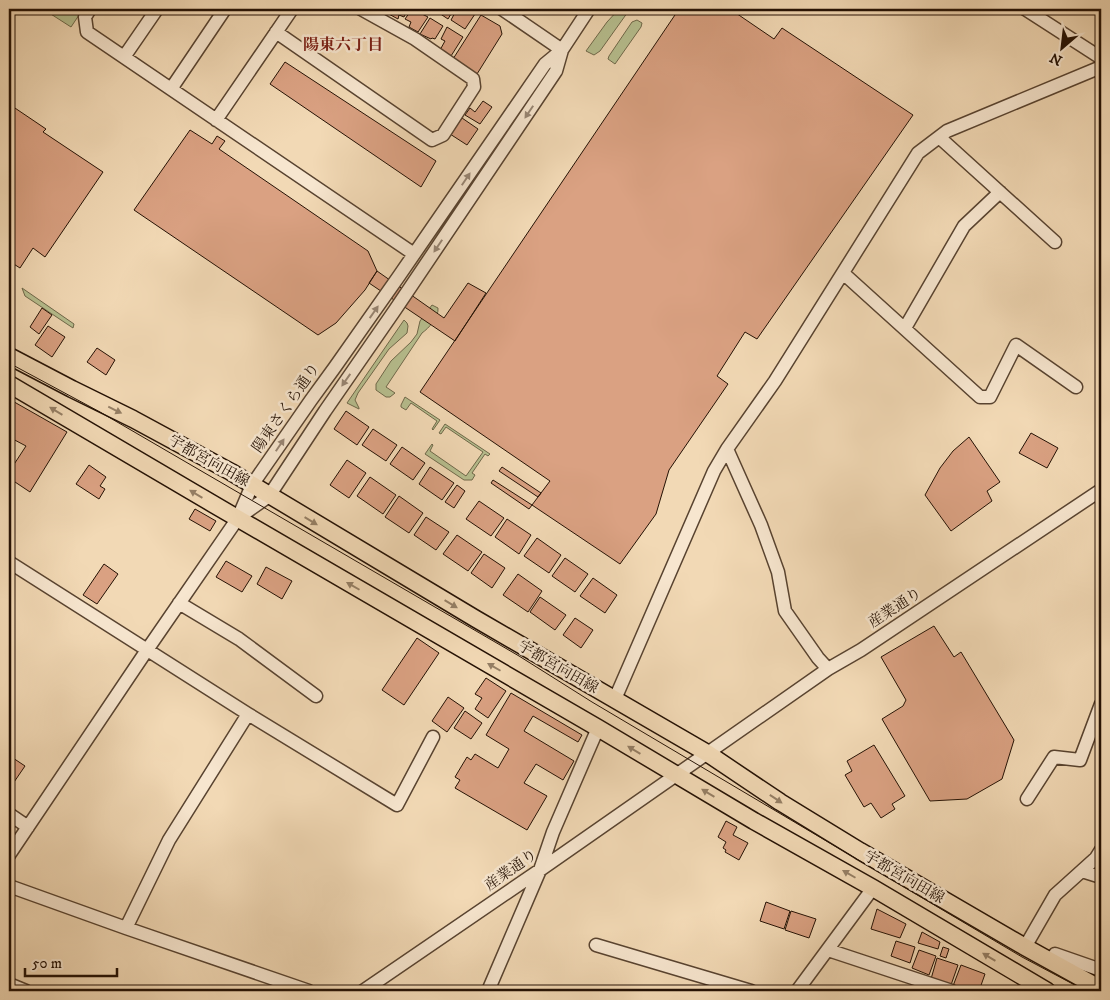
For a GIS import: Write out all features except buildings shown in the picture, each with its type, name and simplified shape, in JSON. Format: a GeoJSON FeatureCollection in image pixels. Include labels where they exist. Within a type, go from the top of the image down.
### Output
{"type":"FeatureCollection","features":[{"type":"Feature","properties":{"kind":"main road","name":"宇都宮向田線"},"geometry":{"type":"LineString","coordinates":[[9,356],[72,390],[134,419],[252,485],[476,619],[707,752],[828,832],[1024,947],[1101,989]]}},
{"type":"Feature","properties":{"kind":"main road","name":"宇都宮向田線"},"geometry":{"type":"LineString","coordinates":[[9,384],[873,888],[1030,987],[1047,991]]}},
{"type":"Feature","properties":{"kind":"street"},"geometry":{"type":"LineString","coordinates":[[90,9],[85,17],[87,32],[414,254]]}},
{"type":"Feature","properties":{"kind":"street"},"geometry":{"type":"LineString","coordinates":[[124,57],[157,9]]}},
{"type":"Feature","properties":{"kind":"street"},"geometry":{"type":"LineString","coordinates":[[171,89],[225,9]]}},
{"type":"Feature","properties":{"kind":"street"},"geometry":{"type":"LineString","coordinates":[[216,120],[292,9]]}},
{"type":"Feature","properties":{"kind":"street"},"geometry":{"type":"LineString","coordinates":[[276,32],[432,140],[443,135],[474,88],[473,79],[415,39],[361,9]]}},
{"type":"Feature","properties":{"kind":"street"},"geometry":{"type":"LineString","coordinates":[[502,9],[562,50]]}},
{"type":"Feature","properties":{"kind":"street","name":"陽東さくら通り"},"geometry":{"type":"LineString","coordinates":[[238,518],[252,485],[545,64],[562,50],[589,9]]}},
{"type":"Feature","properties":{"kind":"street"},"geometry":{"type":"LineString","coordinates":[[1025,9],[1101,58]]}},
{"type":"Feature","properties":{"kind":"street","name":"陽東さくら通り"},"geometry":{"type":"LineString","coordinates":[[238,518],[269,496],[556,71],[562,50]]}},
{"type":"Feature","properties":{"kind":"street"},"geometry":{"type":"LineString","coordinates":[[614,698],[714,471],[727,449],[775,381],[918,153],[947,131],[1101,67]]}},
{"type":"Feature","properties":{"kind":"street"},"geometry":{"type":"LineString","coordinates":[[939,137],[1055,242]]}},
{"type":"Feature","properties":{"kind":"street"},"geometry":{"type":"LineString","coordinates":[[904,328],[964,226],[1000,192]]}},
{"type":"Feature","properties":{"kind":"street"},"geometry":{"type":"LineString","coordinates":[[843,273],[980,396],[990,397],[1016,345],[1076,386]]}},
{"type":"Feature","properties":{"kind":"street"},"geometry":{"type":"LineString","coordinates":[[727,449],[761,525],[778,572],[785,611],[818,658],[828,668]]}},
{"type":"Feature","properties":{"kind":"street","name":"産業通り"},"geometry":{"type":"LineString","coordinates":[[363,991],[540,870],[828,668],[861,650],[1101,490]]}},
{"type":"Feature","properties":{"kind":"street"},"geometry":{"type":"LineString","coordinates":[[9,855],[238,518]]}},
{"type":"Feature","properties":{"kind":"street"},"geometry":{"type":"LineString","coordinates":[[9,562],[248,714],[397,805],[433,737]]}},
{"type":"Feature","properties":{"kind":"street"},"geometry":{"type":"LineString","coordinates":[[179,603],[239,640],[316,696]]}},
{"type":"Feature","properties":{"kind":"street"},"geometry":{"type":"LineString","coordinates":[[1027,799],[1054,757],[1080,760],[1101,704]]}},
{"type":"Feature","properties":{"kind":"street"},"geometry":{"type":"LineString","coordinates":[[126,928],[169,840],[248,714]]}},
{"type":"Feature","properties":{"kind":"street"},"geometry":{"type":"LineString","coordinates":[[488,991],[598,728]]}},
{"type":"Feature","properties":{"kind":"street"},"geometry":{"type":"LineString","coordinates":[[9,814],[28,826]]}},
{"type":"Feature","properties":{"kind":"street"},"geometry":{"type":"LineString","coordinates":[[1024,947],[1056,895],[1096,858],[1101,850]]}},
{"type":"Feature","properties":{"kind":"street"},"geometry":{"type":"LineString","coordinates":[[1082,871],[1101,877]]}},
{"type":"Feature","properties":{"kind":"street"},"geometry":{"type":"LineString","coordinates":[[9,886],[309,991]]}},
{"type":"Feature","properties":{"kind":"street"},"geometry":{"type":"LineString","coordinates":[[797,991],[873,888]]}},
{"type":"Feature","properties":{"kind":"street"},"geometry":{"type":"LineString","coordinates":[[596,945],[751,991]]}},
{"type":"Feature","properties":{"kind":"street"},"geometry":{"type":"LineString","coordinates":[[828,950],[952,991]]}},
{"type":"Feature","properties":{"kind":"street"},"geometry":{"type":"LineString","coordinates":[[1051,961],[1055,954],[1101,970]]}},
{"type":"Feature","properties":{"kind":"street"},"geometry":{"type":"LineString","coordinates":[[9,984],[26,991]]}},
{"type":"Feature","properties":{"kind":"green space"},"geometry":{"type":"Polygon","coordinates":[[[43,9],[83,9],[71,27],[43,9]]]}},
{"type":"Feature","properties":{"kind":"green space"},"geometry":{"type":"Polygon","coordinates":[[[619,9],[630,9],[600,51],[594,55],[586,51],[607,22],[619,9]]]}},
{"type":"Feature","properties":{"kind":"green space"},"geometry":{"type":"Polygon","coordinates":[[[637,20],[642,23],[641,27],[615,64],[608,59],[609,56],[632,22],[637,20]]]}},
{"type":"Feature","properties":{"kind":"green space"},"geometry":{"type":"Polygon","coordinates":[[[22,288],[74,324],[73,328],[25,296],[22,288]]]}},
{"type":"Feature","properties":{"kind":"green space"},"geometry":{"type":"Polygon","coordinates":[[[432,305],[438,308],[435,319],[422,333],[386,387],[395,393],[390,397],[386,397],[376,390],[376,384],[391,361],[417,334],[420,321],[432,305]]]}},
{"type":"Feature","properties":{"kind":"green space"},"geometry":{"type":"Polygon","coordinates":[[[404,320],[408,326],[407,333],[389,349],[358,393],[355,400],[359,409],[347,403],[404,320]]]}},
{"type":"Feature","properties":{"kind":"green space"},"geometry":{"type":"Polygon","coordinates":[[[405,397],[440,420],[433,430],[437,421],[411,403],[406,410],[401,407],[405,397]]]}},
{"type":"Feature","properties":{"kind":"green space"},"geometry":{"type":"Polygon","coordinates":[[[445,424],[490,454],[488,456],[485,454],[472,473],[475,475],[472,480],[464,480],[425,454],[432,444],[430,451],[466,476],[483,452],[446,427],[441,434],[439,433],[445,424]]]}},
{"type":"Feature","properties":{"kind":"tram line"},"geometry":{"type":"LineString","coordinates":[[9,363],[100,412],[519,656],[592,702],[1022,957],[1086,991]]}},
{"type":"Feature","properties":{"kind":"district","name":"陽東六丁目"},"geometry":{"type":"Point","coordinates":[343,45]}}]}
